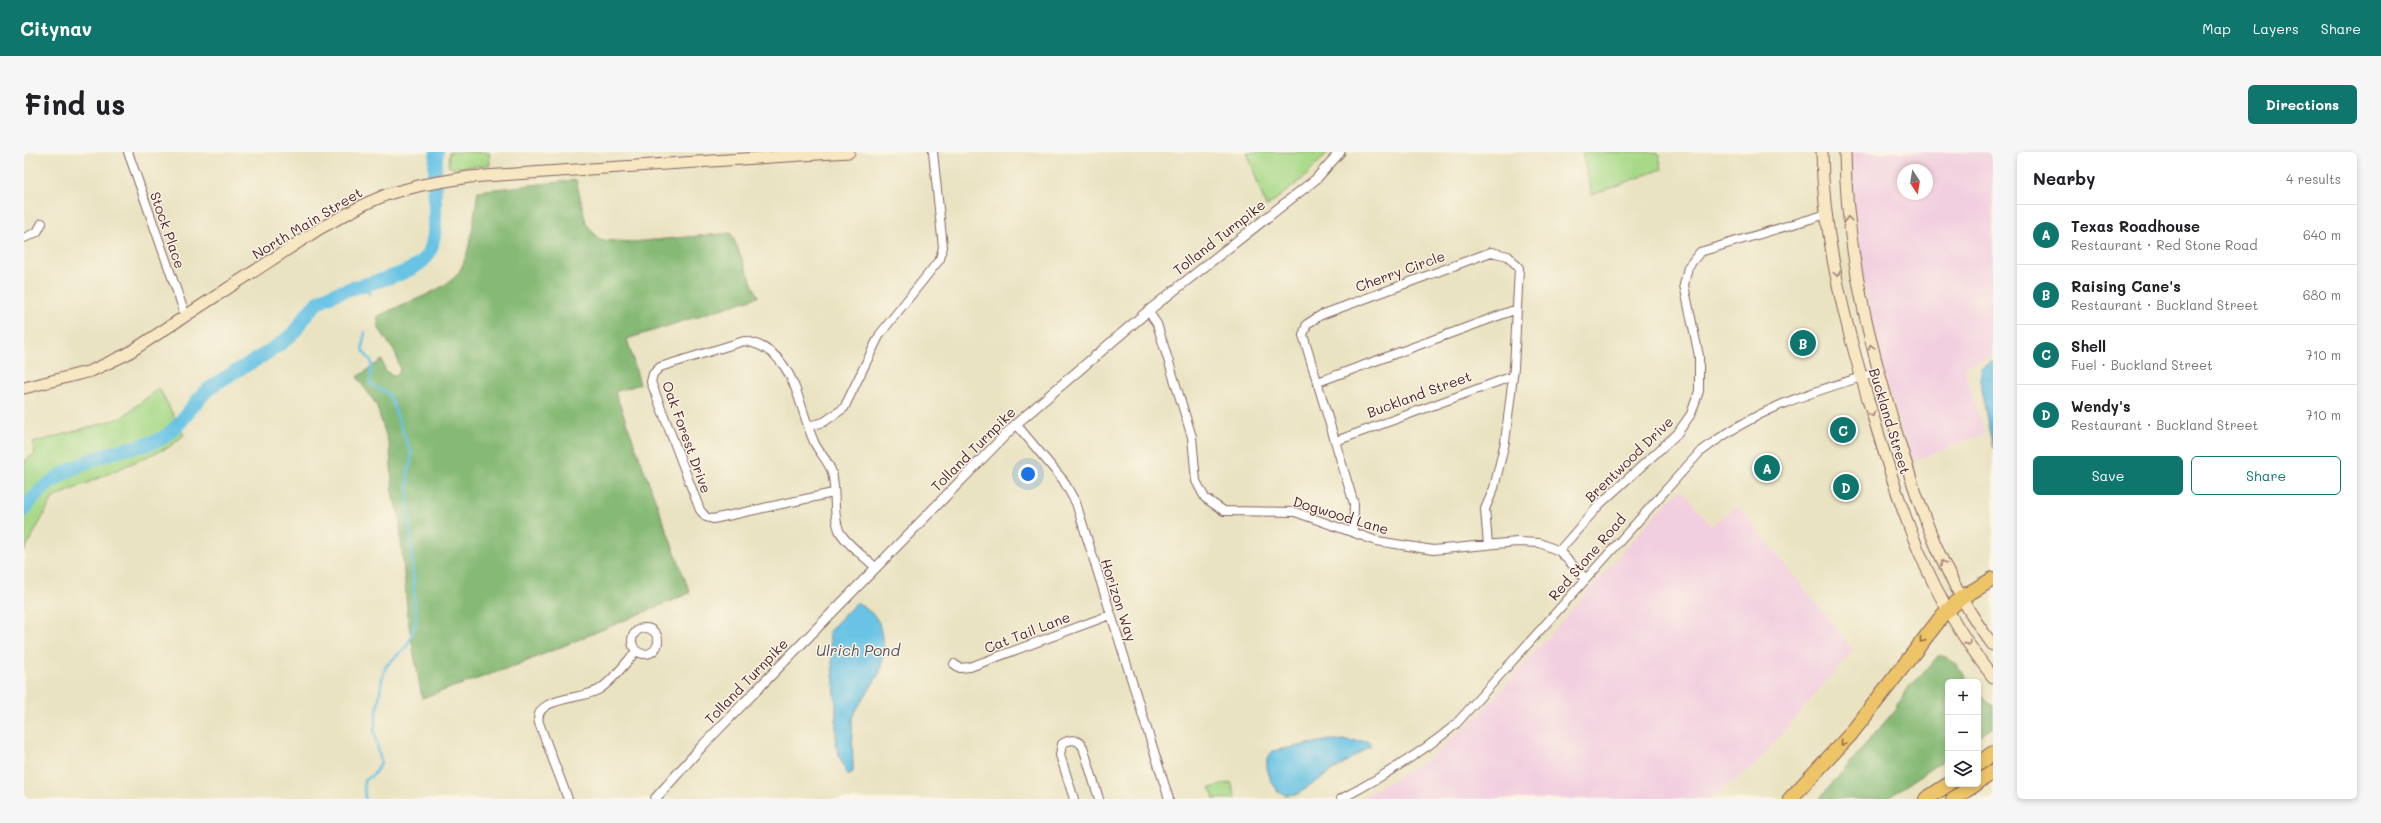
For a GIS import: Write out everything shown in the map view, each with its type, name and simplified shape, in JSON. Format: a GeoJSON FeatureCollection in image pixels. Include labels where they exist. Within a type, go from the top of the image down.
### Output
{"type":"FeatureCollection","features":[{"type":"Feature","properties":{"kind":"highway"},"geometry":{"type":"LineString","coordinates":[[1790,799],[1850,735],[1948,610],[1961,598],[1993,579]]}},
{"type":"Feature","properties":{"kind":"highway"},"geometry":{"type":"LineString","coordinates":[[1981,762],[1993,753]]}},
{"type":"Feature","properties":{"kind":"highway"},"geometry":{"type":"LineString","coordinates":[[1981,780],[1993,772]]}},
{"type":"Feature","properties":{"kind":"highway"},"geometry":{"type":"LineString","coordinates":[[1926,799],[1945,787]]}},
{"type":"Feature","properties":{"kind":"highway"},"geometry":{"type":"LineString","coordinates":[[1953,799],[1971,787]]}},
{"type":"Feature","properties":{"kind":"main road","name":"North Main Street"},"geometry":{"type":"LineString","coordinates":[[24,388],[84,373],[112,362],[186,317],[343,215],[388,194],[422,185],[445,181],[848,152]]}},
{"type":"Feature","properties":{"kind":"main road","name":"Buckland Street"},"geometry":{"type":"LineString","coordinates":[[1822,152],[1827,214],[1842,299],[1861,377],[1910,532],[1925,567],[1948,610],[1993,677]]}},
{"type":"Feature","properties":{"kind":"main road","name":"Buckland Street"},"geometry":{"type":"LineString","coordinates":[[1845,152],[1847,207],[1854,265],[1865,322],[1878,372],[1924,519],[1961,598],[1993,645]]}},
{"type":"Feature","properties":{"kind":"street","name":"Stock Place"},"geometry":{"type":"LineString","coordinates":[[128,152],[186,317]]}},
{"type":"Feature","properties":{"kind":"street"},"geometry":{"type":"LineString","coordinates":[[808,426],[824,422],[844,408],[880,334],[940,259],[943,247],[933,152]]}},
{"type":"Feature","properties":{"kind":"street","name":"Tolland Turnpike"},"geometry":{"type":"LineString","coordinates":[[655,799],[704,744],[1016,424],[1148,311],[1316,179],[1340,152]]}},
{"type":"Feature","properties":{"kind":"street","name":"Brentwood Drive"},"geometry":{"type":"LineString","coordinates":[[1559,551],[1600,504],[1677,434],[1691,414],[1699,391],[1699,356],[1684,285],[1688,267],[1700,252],[1827,214]]}},
{"type":"Feature","properties":{"kind":"street"},"geometry":{"type":"LineString","coordinates":[[24,238],[37,232],[42,223]]}},
{"type":"Feature","properties":{"kind":"street","name":"Cherry Circle"},"geometry":{"type":"LineString","coordinates":[[1353,532],[1354,504],[1303,335],[1307,324],[1321,315],[1491,252],[1508,256],[1519,268],[1518,309],[1513,376],[1505,442],[1494,488],[1485,509],[1488,546]]}},
{"type":"Feature","properties":{"kind":"street"},"geometry":{"type":"LineString","coordinates":[[1318,382],[1518,309]]}},
{"type":"Feature","properties":{"kind":"street","name":"Dogwood Lane"},"geometry":{"type":"LineString","coordinates":[[1148,311],[1157,324],[1190,430],[1196,482],[1205,498],[1224,511],[1295,512],[1383,542],[1433,550],[1488,546],[1517,542],[1540,544],[1559,551],[1586,578]]}},
{"type":"Feature","properties":{"kind":"street","name":"Oak Forest Drive"},"geometry":{"type":"LineString","coordinates":[[833,493],[713,519],[706,516],[700,510],[651,382],[653,374],[660,367],[744,341],[758,344],[773,352],[786,369],[796,388],[814,444],[826,460],[832,474],[833,493],[840,532],[875,568]]}},
{"type":"Feature","properties":{"kind":"street","name":"Red Stone Road"},"geometry":{"type":"LineString","coordinates":[[1341,799],[1400,767],[1424,751],[1455,725],[1492,687],[1586,578],[1699,453],[1729,430],[1787,400],[1878,372]]}},
{"type":"Feature","properties":{"kind":"street","name":"Buckland Street"},"geometry":{"type":"LineString","coordinates":[[1336,441],[1513,376]]}},
{"type":"Feature","properties":{"kind":"street","name":"Horizon Way"},"geometry":{"type":"LineString","coordinates":[[1016,424],[1072,494],[1169,799]]}},
{"type":"Feature","properties":{"kind":"street","name":"Cat Tail Lane"},"geometry":{"type":"LineString","coordinates":[[954,664],[961,668],[970,667],[1110,615]]}},
{"type":"Feature","properties":{"kind":"street"},"geometry":{"type":"LineString","coordinates":[[568,799],[539,723],[539,713],[546,706],[600,689],[636,651]]}},
{"type":"Feature","properties":{"kind":"street"},"geometry":{"type":"LineString","coordinates":[[1074,799],[1059,753],[1062,745],[1071,740],[1078,741],[1083,747],[1099,799]]}},
{"type":"Feature","properties":{"kind":"shaded area"},"geometry":{"type":"Polygon","coordinates":[[[1851,152],[1993,152],[1993,356],[1963,367],[1985,434],[1912,461],[1877,355],[1861,261],[1851,180],[1851,152]]]}},
{"type":"Feature","properties":{"kind":"shaded area"},"geometry":{"type":"Polygon","coordinates":[[[1681,489],[1711,526],[1738,506],[1853,650],[1755,765],[1710,799],[1359,799],[1429,759],[1482,712],[1659,511],[1681,489]]]}},
{"type":"Feature","properties":{"kind":"green space"},"geometry":{"type":"Polygon","coordinates":[[[449,152],[489,152],[490,165],[452,168],[448,166],[449,152]]]}},
{"type":"Feature","properties":{"kind":"green space"},"geometry":{"type":"Polygon","coordinates":[[[1247,152],[1328,152],[1305,177],[1266,207],[1247,152]]]}},
{"type":"Feature","properties":{"kind":"green space"},"geometry":{"type":"Polygon","coordinates":[[[1582,152],[1658,152],[1662,169],[1592,195],[1582,152]]]}},
{"type":"Feature","properties":{"kind":"green space"},"geometry":{"type":"Polygon","coordinates":[[[576,180],[586,223],[599,240],[633,242],[731,233],[758,297],[627,339],[640,384],[615,392],[690,593],[520,664],[422,698],[408,620],[399,514],[393,497],[390,448],[376,404],[357,377],[382,360],[385,370],[392,376],[398,374],[400,370],[396,354],[378,327],[378,316],[434,291],[453,279],[459,272],[469,244],[478,191],[576,180]]]}},
{"type":"Feature","properties":{"kind":"green space"},"geometry":{"type":"Polygon","coordinates":[[[159,388],[184,435],[169,447],[53,498],[24,551],[24,461],[35,454],[33,443],[121,418],[159,388]]]}},
{"type":"Feature","properties":{"kind":"green space"},"geometry":{"type":"Polygon","coordinates":[[[1938,656],[1943,656],[1952,661],[1968,679],[1945,679],[1945,759],[1886,799],[1819,799],[1896,709],[1907,688],[1920,677],[1938,656]]]}},
{"type":"Feature","properties":{"kind":"green space"},"geometry":{"type":"Polygon","coordinates":[[[1981,696],[1993,706],[1993,726],[1981,735],[1981,696]]]}},
{"type":"Feature","properties":{"kind":"green space"},"geometry":{"type":"Polygon","coordinates":[[[1231,782],[1236,799],[1214,799],[1210,788],[1231,782]]]}},
{"type":"Feature","properties":{"kind":"water"},"geometry":{"type":"Polygon","coordinates":[[[1993,361],[1993,449],[1981,389],[1981,368],[1993,361]]]}},
{"type":"Feature","properties":{"kind":"water","name":"Ulrich Pond"},"geometry":{"type":"Polygon","coordinates":[[[857,602],[874,615],[879,623],[885,651],[879,674],[856,710],[852,719],[853,772],[847,775],[836,747],[836,705],[829,631],[857,602]]]}},
{"type":"Feature","properties":{"kind":"water"},"geometry":{"type":"Polygon","coordinates":[[[1330,740],[1368,741],[1371,745],[1298,794],[1285,795],[1278,791],[1271,781],[1267,768],[1267,758],[1273,751],[1330,740]]]}},
{"type":"Feature","properties":{"kind":"waterway"},"geometry":{"type":"LineString","coordinates":[[24,510],[43,488],[67,471],[108,454],[148,444],[163,438],[176,427],[210,388],[282,343],[295,331],[315,304],[332,295],[393,276],[407,271],[419,264],[427,256],[434,234],[435,164],[437,152]]}},
{"type":"Feature","properties":{"kind":"waterway"},"geometry":{"type":"LineString","coordinates":[[369,283],[369,294]]}},
{"type":"Feature","properties":{"kind":"waterway"},"geometry":{"type":"LineString","coordinates":[[365,332],[362,348],[372,362],[370,384],[389,394],[411,454],[411,464],[408,470],[408,499],[416,623],[407,646],[386,666],[382,679],[374,730],[381,763],[373,775],[364,781],[365,799]]}},
{"type":"Feature","properties":{"kind":"place","name":"Raising Cane's"},"geometry":{"type":"Point","coordinates":[1803,343]}},
{"type":"Feature","properties":{"kind":"place","name":"Shell"},"geometry":{"type":"Point","coordinates":[1843,430]}},
{"type":"Feature","properties":{"kind":"place","name":"Texas Roadhouse"},"geometry":{"type":"Point","coordinates":[1767,468]}},
{"type":"Feature","properties":{"kind":"place","name":"Wendy's"},"geometry":{"type":"Point","coordinates":[1846,487]}}]}
